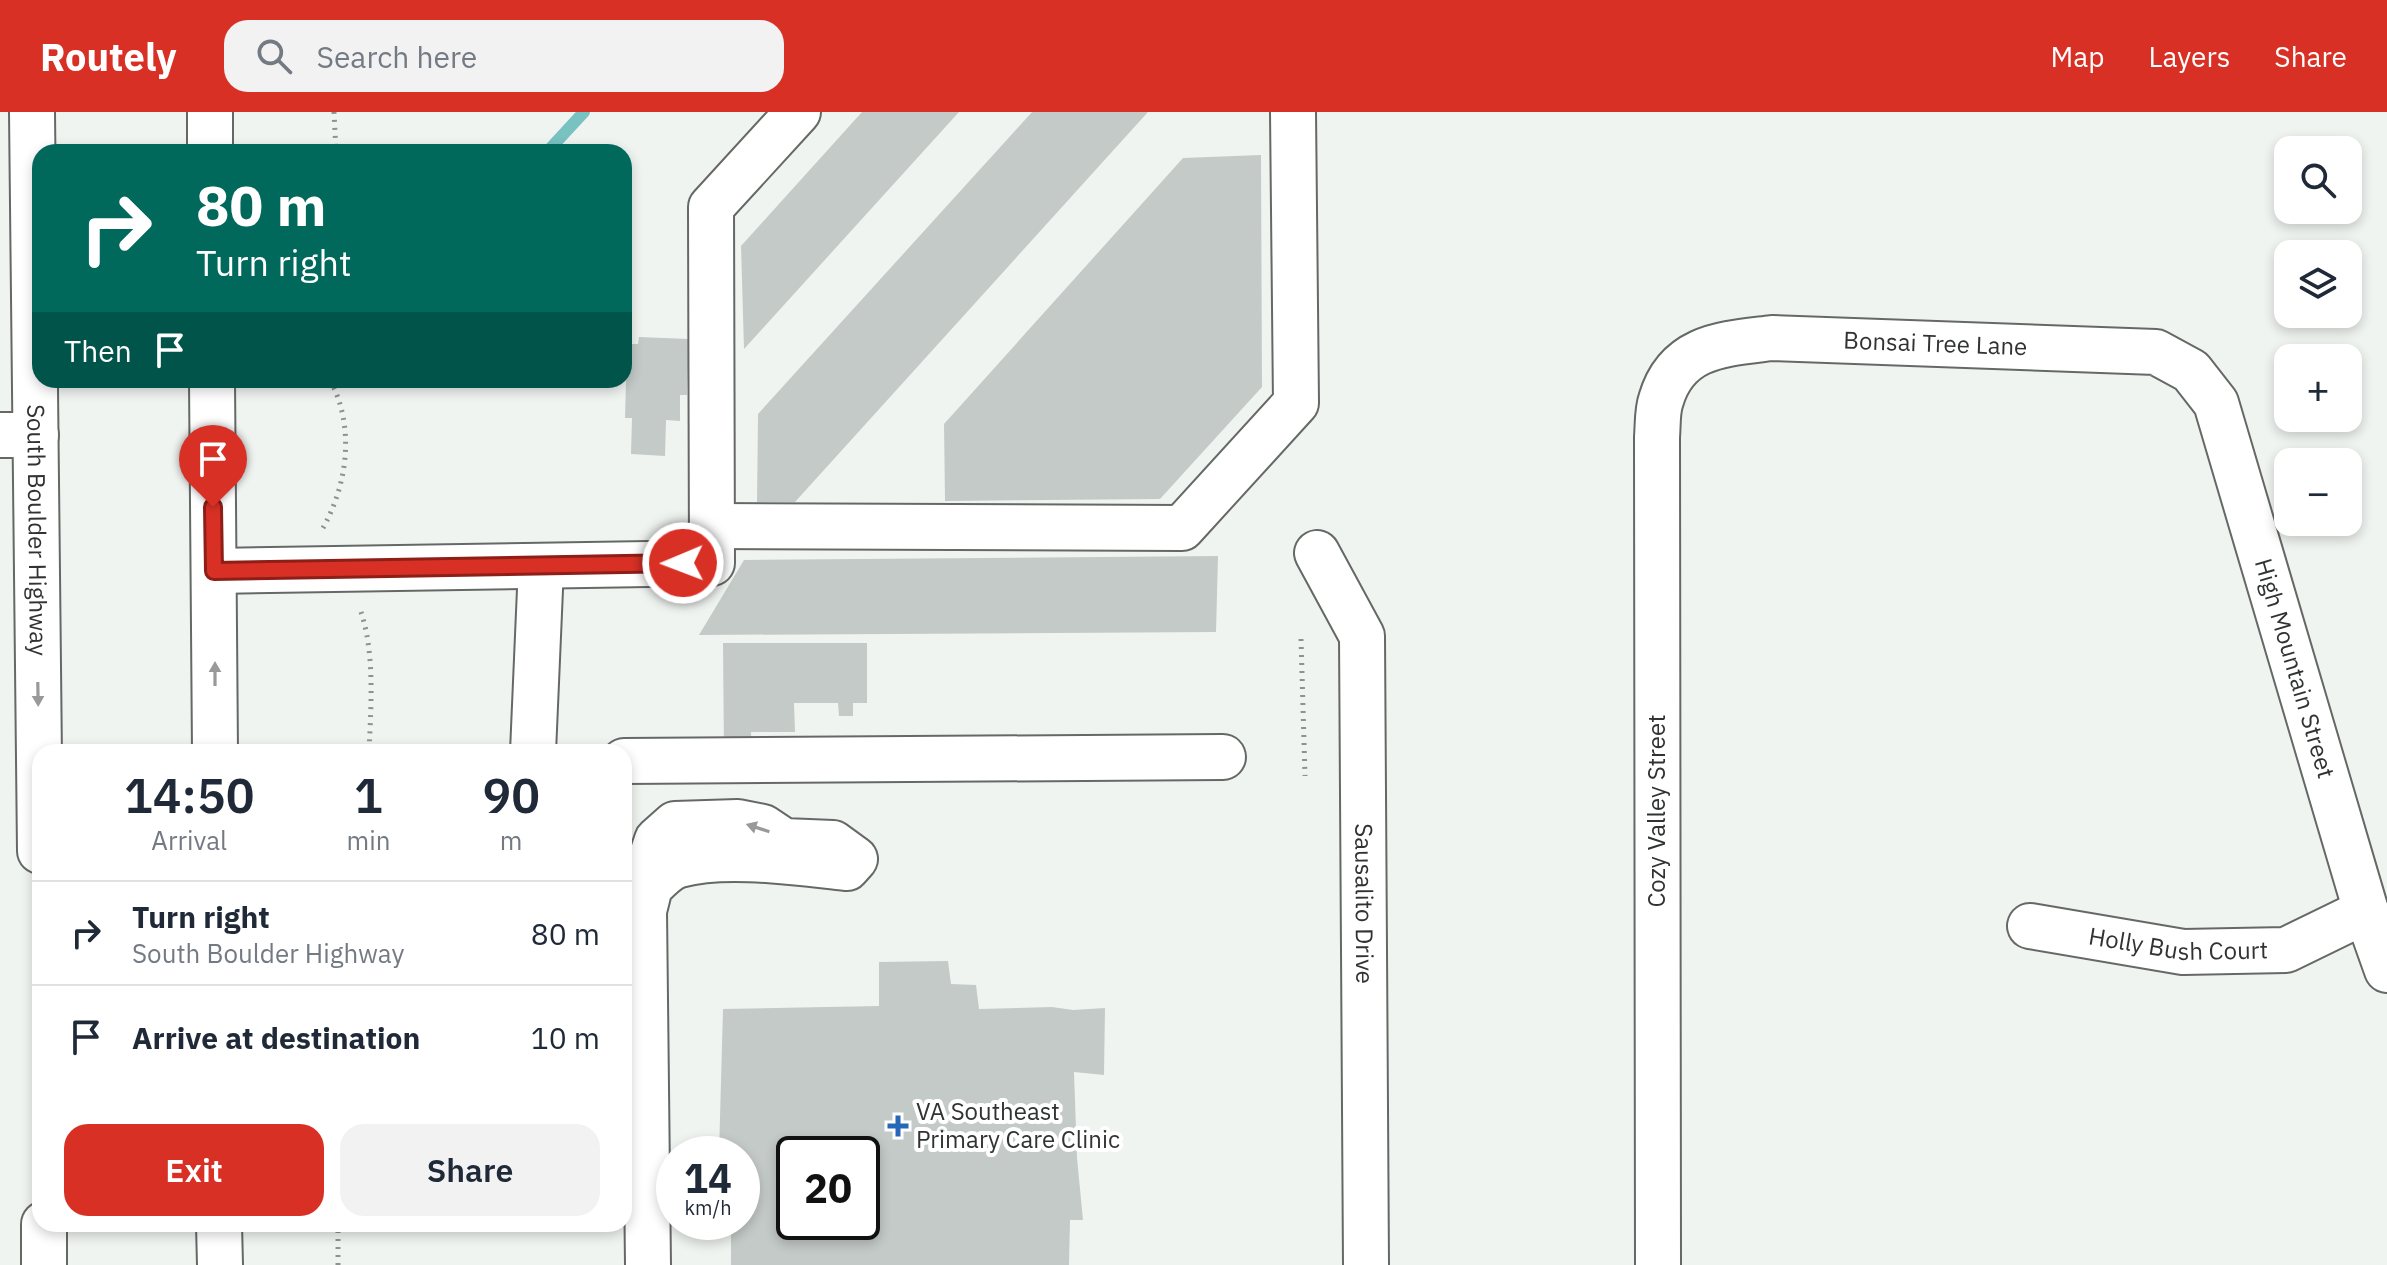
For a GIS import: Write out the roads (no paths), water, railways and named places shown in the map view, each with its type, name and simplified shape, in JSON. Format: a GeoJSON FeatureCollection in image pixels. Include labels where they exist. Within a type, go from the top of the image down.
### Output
{"type":"FeatureCollection","features":[{"type":"Feature","properties":{"kind":"street","name":"South Boulder Highway"},"geometry":{"type":"LineString","coordinates":[[32,112],[18,435],[34,744]]}},
{"type":"Feature","properties":{"kind":"street"},"geometry":{"type":"LineString","coordinates":[[210,112],[210,144]]}},
{"type":"Feature","properties":{"kind":"street"},"geometry":{"type":"LineString","coordinates":[[214,571],[712,563],[711,207],[798,112]]}},
{"type":"Feature","properties":{"kind":"street"},"geometry":{"type":"LineString","coordinates":[[712,526],[1182,528],[1296,403],[1293,112]]}},
{"type":"Feature","properties":{"kind":"street","name":"Bonsai Tree Lane"},"geometry":{"type":"LineString","coordinates":[[1681,362],[1717,345],[1772,338],[2156,352],[2191,371]]}},
{"type":"Feature","properties":{"kind":"street","name":"Cozy Valley Street"},"geometry":{"type":"LineString","coordinates":[[1658,1265],[1657,437],[1661,400],[1681,362]]}},
{"type":"Feature","properties":{"kind":"street","name":"High Mountain Street"},"geometry":{"type":"LineString","coordinates":[[2191,371],[2216,403],[2366,911],[2387,970]]}},
{"type":"Feature","properties":{"kind":"street"},"geometry":{"type":"LineString","coordinates":[[212,388],[215,744]]}},
{"type":"Feature","properties":{"kind":"street","name":"Sausalito Drive"},"geometry":{"type":"LineString","coordinates":[[1317,553],[1362,636],[1366,1265]]}},
{"type":"Feature","properties":{"kind":"street"},"geometry":{"type":"LineString","coordinates":[[533,744],[541,566]]}},
{"type":"Feature","properties":{"kind":"street"},"geometry":{"type":"LineString","coordinates":[[632,761],[1223,757]]}},
{"type":"Feature","properties":{"kind":"street"},"geometry":{"type":"LineString","coordinates":[[641,873],[648,1265]]}},
{"type":"Feature","properties":{"kind":"street","name":"Holly Bush Court"},"geometry":{"type":"LineString","coordinates":[[2030,926],[2183,952],[2286,950],[2366,911]]}},
{"type":"Feature","properties":{"kind":"street"},"geometry":{"type":"LineString","coordinates":[[44,1232],[44,1265]]}},
{"type":"Feature","properties":{"kind":"street"},"geometry":{"type":"LineString","coordinates":[[219,1232],[220,1265]]}},
{"type":"Feature","properties":{"kind":"waterway"},"geometry":{"type":"LineString","coordinates":[[554,144],[584,112]]}},
{"type":"Feature","properties":{"kind":"place","name":"VA Southeast Primary Care Clinic"},"geometry":{"type":"Point","coordinates":[898,1126]}}]}
